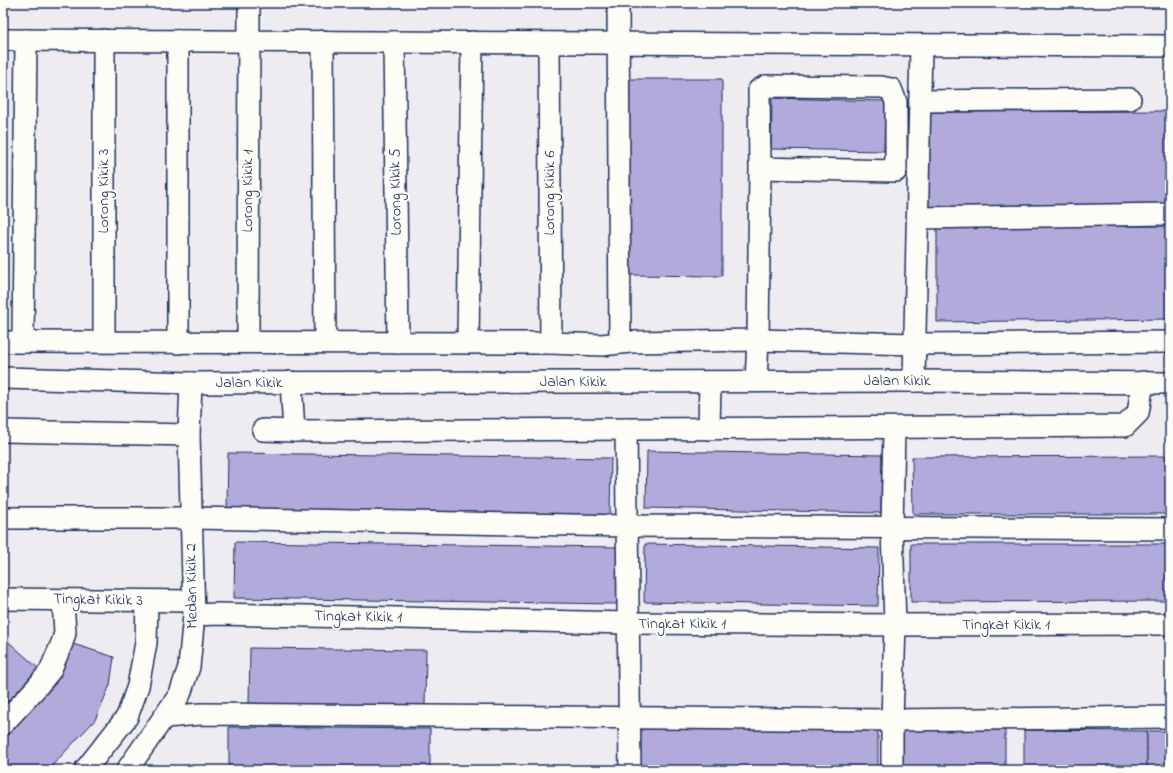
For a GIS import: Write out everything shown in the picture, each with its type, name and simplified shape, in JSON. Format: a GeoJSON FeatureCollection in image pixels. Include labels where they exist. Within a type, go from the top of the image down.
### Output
{"type":"FeatureCollection","features":[{"type":"Feature","properties":{"kind":"street","name":"Lorong Kikik 1"},"geometry":{"type":"LineString","coordinates":[[248,341],[249,3]]}},
{"type":"Feature","properties":{"kind":"street"},"geometry":{"type":"LineString","coordinates":[[618,3],[620,343]]}},
{"type":"Feature","properties":{"kind":"street"},"geometry":{"type":"LineString","coordinates":[[3,40],[1170,46]]}},
{"type":"Feature","properties":{"kind":"street"},"geometry":{"type":"LineString","coordinates":[[26,40],[13,342],[104,341],[178,343],[248,341],[551,343],[602,345],[631,342],[758,340],[915,344],[1170,342]]}},
{"type":"Feature","properties":{"kind":"street","name":"Lorong Kikik 3"},"geometry":{"type":"LineString","coordinates":[[104,40],[104,341]]}},
{"type":"Feature","properties":{"kind":"street"},"geometry":{"type":"LineString","coordinates":[[178,41],[178,343]]}},
{"type":"Feature","properties":{"kind":"street"},"geometry":{"type":"LineString","coordinates":[[323,41],[325,342]]}},
{"type":"Feature","properties":{"kind":"street","name":"Lorong Kikik 5"},"geometry":{"type":"LineString","coordinates":[[394,42],[398,343]]}},
{"type":"Feature","properties":{"kind":"street"},"geometry":{"type":"LineString","coordinates":[[468,343],[472,42]]}},
{"type":"Feature","properties":{"kind":"street","name":"Lorong Kikik 6"},"geometry":{"type":"LineString","coordinates":[[549,43],[551,343]]}},
{"type":"Feature","properties":{"kind":"street"},"geometry":{"type":"LineString","coordinates":[[914,381],[921,45]]}},
{"type":"Feature","properties":{"kind":"street"},"geometry":{"type":"LineString","coordinates":[[756,381],[758,340],[760,168],[759,90],[766,86],[881,87],[891,89],[896,102],[896,171],[760,168]]}},
{"type":"Feature","properties":{"kind":"street"},"geometry":{"type":"LineString","coordinates":[[920,101],[1130,99]]}},
{"type":"Feature","properties":{"kind":"street"},"geometry":{"type":"LineString","coordinates":[[918,218],[1170,214]]}},
{"type":"Feature","properties":{"kind":"street","name":"Jalan Kikik"},"geometry":{"type":"LineString","coordinates":[[3,378],[191,383],[756,381],[1170,383]]}},
{"type":"Feature","properties":{"kind":"street"},"geometry":{"type":"LineString","coordinates":[[291,382],[294,431]]}},
{"type":"Feature","properties":{"kind":"street"},"geometry":{"type":"LineString","coordinates":[[709,429],[710,382]]}},
{"type":"Feature","properties":{"kind":"street"},"geometry":{"type":"LineString","coordinates":[[263,430],[626,430],[1125,426],[1138,413],[1143,382]]}},
{"type":"Feature","properties":{"kind":"street","name":"Medan Kikik 2"},"geometry":{"type":"LineString","coordinates":[[127,770],[180,694],[189,667],[193,608],[189,435],[191,383]]}},
{"type":"Feature","properties":{"kind":"street"},"geometry":{"type":"LineString","coordinates":[[892,770],[894,625],[892,528],[894,428]]}},
{"type":"Feature","properties":{"kind":"street"},"geometry":{"type":"LineString","coordinates":[[626,430],[630,770]]}},
{"type":"Feature","properties":{"kind":"street"},"geometry":{"type":"LineString","coordinates":[[3,431],[189,435]]}},
{"type":"Feature","properties":{"kind":"street"},"geometry":{"type":"LineString","coordinates":[[3,518],[191,518],[628,526],[1170,529]]}},
{"type":"Feature","properties":{"kind":"street","name":"Tingkat Kikik 3"},"geometry":{"type":"LineString","coordinates":[[3,599],[147,601],[193,608]]}},
{"type":"Feature","properties":{"kind":"street"},"geometry":{"type":"LineString","coordinates":[[3,724],[37,687],[50,670],[65,633],[63,600]]}},
{"type":"Feature","properties":{"kind":"street"},"geometry":{"type":"LineString","coordinates":[[85,770],[127,717],[138,686],[146,643],[147,601]]}},
{"type":"Feature","properties":{"kind":"street","name":"Tingkat Kikik 1"},"geometry":{"type":"LineString","coordinates":[[193,608],[629,624],[1170,624]]}},
{"type":"Feature","properties":{"kind":"street"},"geometry":{"type":"LineString","coordinates":[[165,717],[209,714],[892,720],[1170,717]]}},
{"type":"Feature","properties":{"kind":"building"},"geometry":{"type":"Polygon","coordinates":[[[627,79],[722,79],[722,276],[627,275],[627,79]]]}},
{"type":"Feature","properties":{"kind":"building"},"geometry":{"type":"Polygon","coordinates":[[[772,98],[885,101],[884,151],[771,149],[772,98]]]}},
{"type":"Feature","properties":{"kind":"building"},"geometry":{"type":"Polygon","coordinates":[[[1170,111],[1170,204],[928,208],[928,112],[1170,111]]]}},
{"type":"Feature","properties":{"kind":"building"},"geometry":{"type":"Polygon","coordinates":[[[937,226],[1170,226],[1170,319],[937,322],[937,226]]]}},
{"type":"Feature","properties":{"kind":"building"},"geometry":{"type":"Polygon","coordinates":[[[647,451],[882,455],[881,513],[646,508],[647,451]]]}},
{"type":"Feature","properties":{"kind":"building"},"geometry":{"type":"Polygon","coordinates":[[[228,453],[611,458],[610,515],[227,509],[228,453]]]}},
{"type":"Feature","properties":{"kind":"building"},"geometry":{"type":"Polygon","coordinates":[[[1170,456],[1170,514],[913,514],[912,457],[1170,456]]]}},
{"type":"Feature","properties":{"kind":"building"},"geometry":{"type":"Polygon","coordinates":[[[235,542],[617,547],[617,604],[234,598],[235,542]]]}},
{"type":"Feature","properties":{"kind":"building"},"geometry":{"type":"Polygon","coordinates":[[[645,544],[879,548],[878,606],[644,602],[645,544]]]}},
{"type":"Feature","properties":{"kind":"building"},"geometry":{"type":"Polygon","coordinates":[[[911,544],[1170,544],[1170,601],[911,602],[911,544]]]}},
{"type":"Feature","properties":{"kind":"building"},"geometry":{"type":"Polygon","coordinates":[[[3,637],[38,668],[3,708],[3,637]]]}},
{"type":"Feature","properties":{"kind":"building"},"geometry":{"type":"Polygon","coordinates":[[[70,643],[114,657],[110,685],[95,720],[48,770],[3,770],[3,739],[56,683],[70,643]]]}},
{"type":"Feature","properties":{"kind":"building"},"geometry":{"type":"Polygon","coordinates":[[[250,648],[426,650],[425,705],[249,704],[250,648]]]}},
{"type":"Feature","properties":{"kind":"building"},"geometry":{"type":"Polygon","coordinates":[[[640,726],[878,726],[878,768],[640,767],[640,726]]]}},
{"type":"Feature","properties":{"kind":"building"},"geometry":{"type":"Polygon","coordinates":[[[229,727],[430,729],[430,770],[229,770],[229,727]]]}},
{"type":"Feature","properties":{"kind":"building"},"geometry":{"type":"Polygon","coordinates":[[[898,730],[1005,730],[1005,770],[898,770],[898,730]]]}},
{"type":"Feature","properties":{"kind":"building"},"geometry":{"type":"Polygon","coordinates":[[[1024,730],[1147,731],[1147,770],[1024,770],[1024,730]]]}},
{"type":"Feature","properties":{"kind":"building"},"geometry":{"type":"Polygon","coordinates":[[[1147,731],[1170,731],[1170,770],[1147,770],[1147,731]]]}}]}
